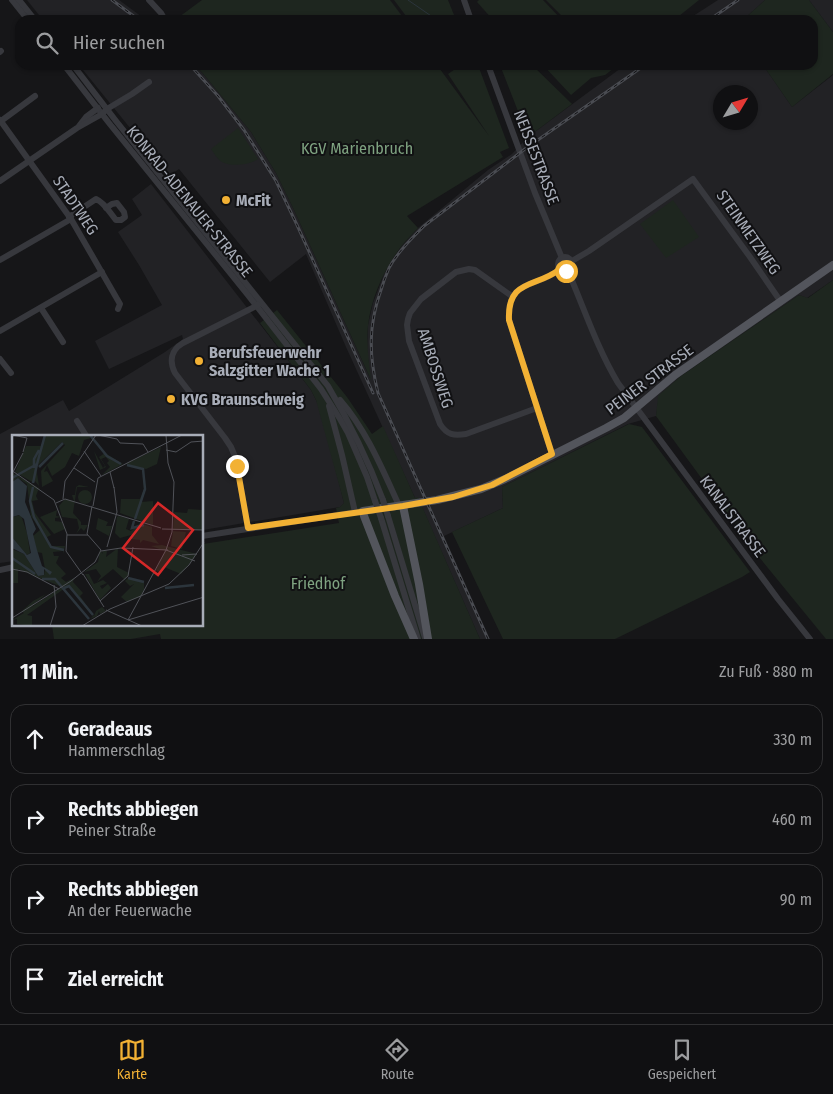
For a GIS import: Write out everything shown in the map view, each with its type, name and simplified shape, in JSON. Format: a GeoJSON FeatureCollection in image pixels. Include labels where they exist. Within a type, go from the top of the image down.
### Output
{"type":"FeatureCollection","features":[{"type":"Feature","properties":{"kind":"main road","name":"PEINER STRASSE"},"geometry":{"type":"LineString","coordinates":[[359,512],[445,499],[481,489],[505,479],[606,428],[624,418],[675,375],[833,265]]}},
{"type":"Feature","properties":{"kind":"main road"},"geometry":{"type":"LineString","coordinates":[[401,506],[419,584],[427,639]]}},
{"type":"Feature","properties":{"kind":"main road"},"geometry":{"type":"LineString","coordinates":[[359,512],[364,516],[395,596],[416,639]]}},
{"type":"Feature","properties":{"kind":"street"},"geometry":{"type":"LineString","coordinates":[[12,0],[24,15]]}},
{"type":"Feature","properties":{"kind":"street"},"geometry":{"type":"LineString","coordinates":[[19,0],[31,15]]}},
{"type":"Feature","properties":{"kind":"street"},"geometry":{"type":"LineString","coordinates":[[149,0],[162,15]]}},
{"type":"Feature","properties":{"kind":"street"},"geometry":{"type":"LineString","coordinates":[[464,0],[470,15]]}},
{"type":"Feature","properties":{"kind":"street"},"geometry":{"type":"LineString","coordinates":[[68,70],[98,108],[105,112]]}},
{"type":"Feature","properties":{"kind":"street","name":"KONRAD-ADENAUER-STRASSE"},"geometry":{"type":"LineString","coordinates":[[76,70],[105,112],[328,386],[360,444],[374,476],[427,639]]}},
{"type":"Feature","properties":{"kind":"street","name":"NEISSESTRASSE"},"geometry":{"type":"LineString","coordinates":[[490,70],[535,193],[562,258]]}},
{"type":"Feature","properties":{"kind":"street"},"geometry":{"type":"LineString","coordinates":[[0,181],[148,82]]}},
{"type":"Feature","properties":{"kind":"street"},"geometry":{"type":"LineString","coordinates":[[0,121],[35,96]]}},
{"type":"Feature","properties":{"kind":"street"},"geometry":{"type":"LineString","coordinates":[[77,128],[86,117],[98,108]]}},
{"type":"Feature","properties":{"kind":"street","name":"STADTWEG"},"geometry":{"type":"LineString","coordinates":[[0,121],[70,218],[120,304],[118,309]]}},
{"type":"Feature","properties":{"kind":"street","name":"STEINMETZWEG"},"geometry":{"type":"LineString","coordinates":[[572,261],[693,179],[781,302]]}},
{"type":"Feature","properties":{"kind":"street"},"geometry":{"type":"LineString","coordinates":[[0,260],[96,200],[106,208]]}},
{"type":"Feature","properties":{"kind":"street"},"geometry":{"type":"LineString","coordinates":[[560,269],[558,265],[562,258],[569,258],[572,261],[572,266],[568,271]]}},
{"type":"Feature","properties":{"kind":"street","name":"AMBOSSWEG"},"geometry":{"type":"LineString","coordinates":[[513,297],[475,270],[469,269],[456,272],[421,300],[410,313],[407,325],[409,341],[440,424],[448,434],[466,434],[537,408]]}},
{"type":"Feature","properties":{"kind":"street"},"geometry":{"type":"LineString","coordinates":[[560,269],[568,271]]}},
{"type":"Feature","properties":{"kind":"street"},"geometry":{"type":"LineString","coordinates":[[552,454],[509,320],[513,297],[522,287],[547,278],[560,269]]}},
{"type":"Feature","properties":{"kind":"street"},"geometry":{"type":"LineString","coordinates":[[568,271],[610,371],[636,408]]}},
{"type":"Feature","properties":{"kind":"street"},"geometry":{"type":"LineString","coordinates":[[0,332],[102,272]]}},
{"type":"Feature","properties":{"kind":"street"},"geometry":{"type":"LineString","coordinates":[[248,528],[234,452],[175,373],[171,359],[174,352],[183,343],[259,303]]}},
{"type":"Feature","properties":{"kind":"street","name":"KONRAD-ADENAUER-STRASSE"},"geometry":{"type":"LineString","coordinates":[[259,303],[321,388],[351,440],[367,477],[381,518],[416,639]]}},
{"type":"Feature","properties":{"kind":"street"},"geometry":{"type":"LineString","coordinates":[[41,308],[63,342]]}},
{"type":"Feature","properties":{"kind":"street"},"geometry":{"type":"LineString","coordinates":[[0,359],[11,373]]}},
{"type":"Feature","properties":{"kind":"street"},"geometry":{"type":"LineString","coordinates":[[328,386],[345,406],[367,438],[401,506]]}},
{"type":"Feature","properties":{"kind":"street"},"geometry":{"type":"LineString","coordinates":[[321,388],[330,409],[359,512]]}},
{"type":"Feature","properties":{"kind":"street","name":"KANALSTRASSE"},"geometry":{"type":"LineString","coordinates":[[636,408],[810,639]]}},
{"type":"Feature","properties":{"kind":"street"},"geometry":{"type":"LineString","coordinates":[[77,421],[86,435]]}},
{"type":"Feature","properties":{"kind":"street","name":"PEINER STRASSE"},"geometry":{"type":"LineString","coordinates":[[204,536],[359,512]]}},
{"type":"Feature","properties":{"kind":"shaded area"},"geometry":{"type":"Polygon","coordinates":[[[27,0],[119,0],[139,15],[39,15],[27,0]]]}},
{"type":"Feature","properties":{"kind":"shaded area"},"geometry":{"type":"Polygon","coordinates":[[[718,0],[765,0],[748,15],[695,15],[718,0]]]}},
{"type":"Feature","properties":{"kind":"shaded area"},"geometry":{"type":"Polygon","coordinates":[[[809,0],[833,0],[833,32],[809,0]]]}},
{"type":"Feature","properties":{"kind":"shaded area"},"geometry":{"type":"Polygon","coordinates":[[[83,70],[200,70],[251,132],[276,173],[370,378],[367,349],[368,325],[373,303],[384,274],[401,247],[418,228],[488,170],[512,154],[528,137],[618,70],[766,70],[792,107],[833,75],[833,280],[807,298],[799,295],[681,376],[659,396],[656,416],[628,424],[502,487],[503,508],[444,536],[490,639],[480,639],[418,498],[415,498],[346,347],[306,254],[270,282],[179,169],[169,176],[83,70]]]}},
{"type":"Feature","properties":{"kind":"shaded area"},"geometry":{"type":"Polygon","coordinates":[[[151,184],[311,390],[321,412],[344,503],[340,507],[204,530],[204,435],[12,435],[12,561],[0,563],[0,434],[63,400],[69,411],[183,339],[182,335],[109,369],[95,341],[162,305],[118,232],[142,215],[132,199],[151,184]]]}},
{"type":"Feature","properties":{"kind":"green space"},"geometry":{"type":"Polygon","coordinates":[[[202,0],[390,0],[401,15],[182,15],[202,0]]]}},
{"type":"Feature","properties":{"kind":"green space"},"geometry":{"type":"Polygon","coordinates":[[[394,0],[448,0],[454,15],[405,15],[394,0]]]}},
{"type":"Feature","properties":{"kind":"green space"},"geometry":{"type":"Polygon","coordinates":[[[479,0],[543,0],[557,15],[489,15],[477,2],[479,0]]]}},
{"type":"Feature","properties":{"kind":"green space"},"geometry":{"type":"Polygon","coordinates":[[[546,0],[699,0],[680,15],[561,15],[546,0]]]}},
{"type":"Feature","properties":{"kind":"green space"},"geometry":{"type":"Polygon","coordinates":[[[765,0],[809,0],[833,32],[833,74],[792,107],[766,70],[818,70],[818,15],[748,15],[765,0]]]}},
{"type":"Feature","properties":{"kind":"green space","name":"KGV Marienbruch"},"geometry":{"type":"Polygon","coordinates":[[[200,70],[441,70],[489,136],[448,74],[454,70],[480,70],[509,148],[500,152],[503,157],[407,216],[418,228],[394,257],[379,285],[372,305],[367,340],[371,380],[276,173],[251,132],[200,70]]]}},
{"type":"Feature","properties":{"kind":"green space"},"geometry":{"type":"Polygon","coordinates":[[[502,70],[537,70],[572,104],[528,137],[502,70]]]}},
{"type":"Feature","properties":{"kind":"green space"},"geometry":{"type":"Polygon","coordinates":[[[548,70],[612,70],[605,75],[591,78],[571,95],[548,70]]]}},
{"type":"Feature","properties":{"kind":"green space"},"geometry":{"type":"Polygon","coordinates":[[[238,128],[258,159],[240,165],[222,162],[211,149],[238,128]]]}},
{"type":"Feature","properties":{"kind":"green space"},"geometry":{"type":"Polygon","coordinates":[[[673,200],[699,237],[666,258],[640,224],[673,200]]]}},
{"type":"Feature","properties":{"kind":"green space"},"geometry":{"type":"Polygon","coordinates":[[[833,280],[833,639],[826,639],[759,557],[656,416],[658,396],[681,376],[799,295],[808,298],[833,280]]]}},
{"type":"Feature","properties":{"kind":"green space","name":"Friedhof"},"geometry":{"type":"Polygon","coordinates":[[[277,310],[347,397],[372,434],[383,426],[415,498],[418,497],[480,639],[161,639],[160,634],[131,639],[54,639],[52,626],[204,626],[204,544],[339,523],[336,508],[344,503],[316,400],[311,390],[260,323],[277,310]]]}},
{"type":"Feature","properties":{"kind":"green space"},"geometry":{"type":"Polygon","coordinates":[[[629,424],[642,427],[750,572],[615,639],[503,639],[452,532],[503,508],[502,487],[629,424]]]}},
{"type":"Feature","properties":{"kind":"waterway"},"geometry":{"type":"LineString","coordinates":[[408,0],[430,15]]}},
{"type":"Feature","properties":{"kind":"railway"},"geometry":{"type":"LineString","coordinates":[[112,0],[132,15]]}},
{"type":"Feature","properties":{"kind":"railway"},"geometry":{"type":"LineString","coordinates":[[716,15],[738,0]]}},
{"type":"Feature","properties":{"kind":"railway"},"geometry":{"type":"LineString","coordinates":[[195,70],[218,96],[244,130],[276,181],[373,393]]}},
{"type":"Feature","properties":{"kind":"railway"},"geometry":{"type":"LineString","coordinates":[[488,639],[378,393],[371,341],[377,303],[392,262],[424,226],[525,149],[638,70]]}},
{"type":"Feature","properties":{"kind":"place","name":"McFit"},"geometry":{"type":"Point","coordinates":[226,200]}},
{"type":"Feature","properties":{"kind":"place","name":"Berufsfeuerwehr Salzgitter Wache 1"},"geometry":{"type":"Point","coordinates":[199,361]}},
{"type":"Feature","properties":{"kind":"place","name":"KVG Braunschweig"},"geometry":{"type":"Point","coordinates":[171,399]}},
{"type":"Feature","properties":{"kind":"route"},"geometry":{"type":"LineString","coordinates":[[237,466],[248,528],[453,497],[492,485],[552,454],[509,320],[509,313],[513,297],[522,287],[547,278],[560,269],[566,271]]}}]}
